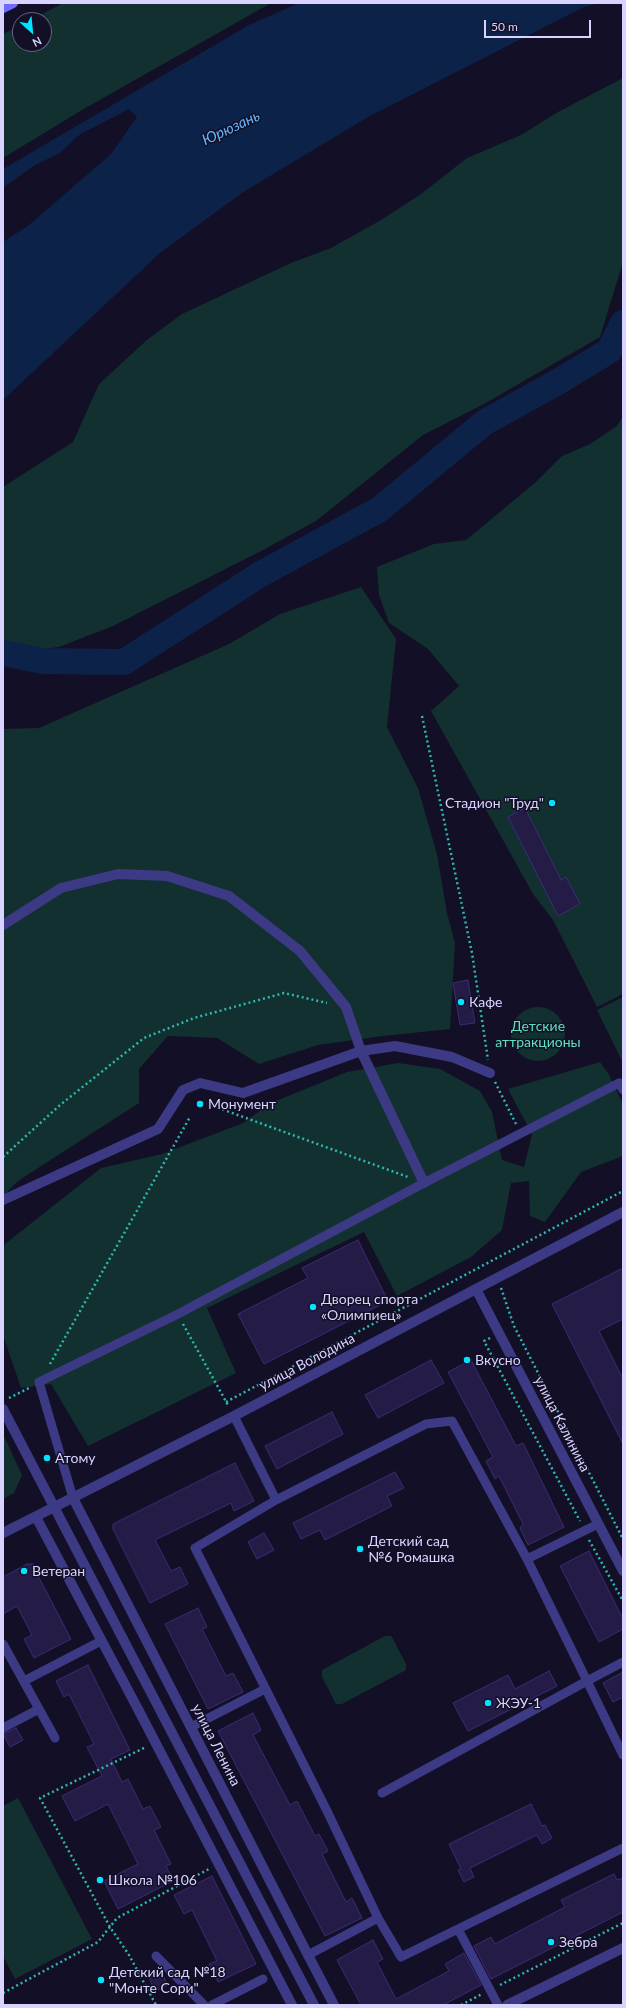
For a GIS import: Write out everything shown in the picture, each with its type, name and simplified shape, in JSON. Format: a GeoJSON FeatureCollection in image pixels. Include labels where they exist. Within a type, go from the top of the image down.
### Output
{"type":"FeatureCollection","features":[{"type":"Feature","properties":{"kind":"main road"},"geometry":{"type":"LineString","coordinates":[[3,8],[13,3]]}},
{"type":"Feature","properties":{"kind":"street"},"geometry":{"type":"LineString","coordinates":[[3,925],[61,888],[118,874],[167,876],[229,896],[300,951],[346,1007],[361,1051],[424,1183]]}},
{"type":"Feature","properties":{"kind":"street"},"geometry":{"type":"LineString","coordinates":[[3,1200],[158,1129],[183,1090],[200,1083],[243,1093],[361,1051],[395,1046],[452,1057],[490,1073]]}},
{"type":"Feature","properties":{"kind":"street","name":"улица Володина"},"geometry":{"type":"LineString","coordinates":[[3,1533],[234,1416],[623,1212]]}},
{"type":"Feature","properties":{"kind":"street","name":"улица Калинина"},"geometry":{"type":"LineString","coordinates":[[476,1289],[623,1571]]}},
{"type":"Feature","properties":{"kind":"street"},"geometry":{"type":"LineString","coordinates":[[3,1408],[314,2005]]}},
{"type":"Feature","properties":{"kind":"street","name":"улица Ленина"},"geometry":{"type":"LineString","coordinates":[[73,1498],[334,2005]]}},
{"type":"Feature","properties":{"kind":"street"},"geometry":{"type":"LineString","coordinates":[[36,1517],[156,1742],[292,2005]]}},
{"type":"Feature","properties":{"kind":"street"},"geometry":{"type":"LineString","coordinates":[[507,2005],[623,1948]]}},
{"type":"Feature","properties":{"kind":"lane"},"geometry":{"type":"LineString","coordinates":[[73,1498],[39,1382],[178,1314],[424,1183],[619,1083],[623,1090]]}},
{"type":"Feature","properties":{"kind":"lane"},"geometry":{"type":"LineString","coordinates":[[234,1416],[276,1500]]}},
{"type":"Feature","properties":{"kind":"lane"},"geometry":{"type":"LineString","coordinates":[[623,1755],[527,1559],[452,1421],[426,1424],[276,1500],[194,1548],[328,1813],[378,1918],[401,1957],[623,1848]]}},
{"type":"Feature","properties":{"kind":"lane"},"geometry":{"type":"LineString","coordinates":[[527,1559],[598,1524]]}},
{"type":"Feature","properties":{"kind":"lane"},"geometry":{"type":"LineString","coordinates":[[24,1681],[101,1641]]}},
{"type":"Feature","properties":{"kind":"lane"},"geometry":{"type":"LineString","coordinates":[[3,1644],[55,1738]]}},
{"type":"Feature","properties":{"kind":"lane"},"geometry":{"type":"LineString","coordinates":[[382,1793],[623,1662]]}},
{"type":"Feature","properties":{"kind":"lane"},"geometry":{"type":"LineString","coordinates":[[191,1727],[265,1689]]}},
{"type":"Feature","properties":{"kind":"lane"},"geometry":{"type":"LineString","coordinates":[[3,1728],[39,1709]]}},
{"type":"Feature","properties":{"kind":"lane"},"geometry":{"type":"LineString","coordinates":[[308,1955],[378,1918]]}},
{"type":"Feature","properties":{"kind":"lane"},"geometry":{"type":"LineString","coordinates":[[458,1929],[498,2005]]}},
{"type":"Feature","properties":{"kind":"lane"},"geometry":{"type":"LineString","coordinates":[[156,1956],[204,2005]]}},
{"type":"Feature","properties":{"kind":"lane"},"geometry":{"type":"LineString","coordinates":[[212,2005],[263,1979]]}},
{"type":"Feature","properties":{"kind":"path"},"geometry":{"type":"LineString","coordinates":[[422,716],[472,953],[490,1073],[521,1133]]}},
{"type":"Feature","properties":{"kind":"path"},"geometry":{"type":"LineString","coordinates":[[3,1157],[60,1105],[144,1038],[194,1018],[284,993],[346,1007]]}},
{"type":"Feature","properties":{"kind":"path"},"geometry":{"type":"LineString","coordinates":[[213,1106],[424,1183]]}},
{"type":"Feature","properties":{"kind":"path"},"geometry":{"type":"LineString","coordinates":[[3,1402],[39,1382],[190,1117]]}},
{"type":"Feature","properties":{"kind":"path"},"geometry":{"type":"LineString","coordinates":[[226,1402],[623,1191]]}},
{"type":"Feature","properties":{"kind":"path"},"geometry":{"type":"LineString","coordinates":[[489,1262],[497,1277],[514,1326],[623,1539]]}},
{"type":"Feature","properties":{"kind":"path"},"geometry":{"type":"LineString","coordinates":[[178,1314],[234,1416]]}},
{"type":"Feature","properties":{"kind":"path"},"geometry":{"type":"LineString","coordinates":[[514,1326],[484,1341],[623,1601]]}},
{"type":"Feature","properties":{"kind":"path"},"geometry":{"type":"LineString","coordinates":[[156,1742],[40,1798],[110,1927],[129,1955],[156,2005]]}},
{"type":"Feature","properties":{"kind":"path"},"geometry":{"type":"LineString","coordinates":[[3,1993],[98,1942],[117,1918],[218,1864]]}},
{"type":"Feature","properties":{"kind":"path"},"geometry":{"type":"LineString","coordinates":[[461,2005],[623,1923]]}},
{"type":"Feature","properties":{"kind":"green space"},"geometry":{"type":"Polygon","coordinates":[[[63,3],[271,3],[82,110],[3,158],[3,34],[12,30],[12,52],[52,52],[52,12],[46,12],[63,3]]]}},
{"type":"Feature","properties":{"kind":"green space"},"geometry":{"type":"Polygon","coordinates":[[[623,78],[623,262],[600,337],[484,404],[423,435],[316,521],[263,550],[113,626],[59,647],[3,654],[3,487],[73,442],[99,384],[148,339],[182,314],[291,263],[331,248],[381,220],[421,194],[467,158],[521,135],[558,112],[623,78]]]}},
{"type":"Feature","properties":{"kind":"green space","name":"Стадион \"Труд\""},"geometry":{"type":"Polygon","coordinates":[[[623,416],[623,994],[597,1007],[553,920],[533,894],[431,711],[459,686],[428,649],[389,623],[379,595],[377,567],[434,544],[466,540],[536,482],[562,456],[590,444],[617,426],[623,416]]]}},
{"type":"Feature","properties":{"kind":"green space"},"geometry":{"type":"Polygon","coordinates":[[[361,587],[396,639],[387,727],[418,788],[437,854],[447,913],[455,943],[450,1029],[318,1045],[259,1064],[217,1038],[168,1036],[139,1069],[139,1103],[18,1181],[3,1196],[3,729],[39,728],[229,644],[280,614],[361,587]]]}},
{"type":"Feature","properties":{"kind":"green space"},"geometry":{"type":"Polygon","coordinates":[[[623,997],[623,1063],[597,1010],[623,997]]]}},
{"type":"Feature","properties":{"kind":"green space","name":"Детские аттракционы"},"geometry":{"type":"Polygon","coordinates":[[[538,1007],[548,1009],[557,1015],[563,1024],[565,1034],[563,1044],[557,1053],[548,1059],[538,1061],[528,1059],[519,1053],[513,1044],[511,1034],[513,1024],[519,1015],[528,1009],[538,1007]]]}},
{"type":"Feature","properties":{"kind":"green space"},"geometry":{"type":"Polygon","coordinates":[[[600,1062],[608,1073],[623,1104],[623,1156],[581,1172],[545,1222],[530,1216],[529,1181],[511,1183],[502,1230],[471,1257],[397,1296],[364,1232],[207,1308],[236,1373],[88,1446],[51,1384],[21,1388],[3,1335],[3,1252],[5,1244],[101,1168],[162,1154],[243,1123],[271,1103],[347,1072],[398,1063],[440,1069],[480,1091],[492,1112],[502,1160],[524,1167],[532,1134],[508,1089],[600,1062]]]}},
{"type":"Feature","properties":{"kind":"green space"},"geometry":{"type":"Polygon","coordinates":[[[3,1434],[22,1475],[14,1493],[3,1499],[3,1434]]]}},
{"type":"Feature","properties":{"kind":"green space"},"geometry":{"type":"Polygon","coordinates":[[[385,1636],[391,1636],[393,1639],[406,1664],[406,1670],[342,1704],[336,1704],[322,1677],[322,1670],[385,1636]]]}},
{"type":"Feature","properties":{"kind":"green space"},"geometry":{"type":"Polygon","coordinates":[[[18,1798],[92,1939],[15,1979],[3,1956],[3,1806],[18,1798]]]}},
{"type":"Feature","properties":{"kind":"water","name":"Юрюзань"},"geometry":{"type":"Polygon","coordinates":[[[299,3],[600,3],[584,7],[368,117],[242,193],[160,253],[3,400],[3,242],[29,225],[111,154],[137,117],[129,109],[79,135],[60,153],[35,165],[3,188],[3,169],[249,25],[299,3]]]}},
{"type":"Feature","properties":{"kind":"building"},"geometry":{"type":"Polygon","coordinates":[[[525,808],[561,880],[566,877],[580,904],[558,916],[508,817],[525,808]]]}},
{"type":"Feature","properties":{"kind":"building"},"geometry":{"type":"Polygon","coordinates":[[[468,980],[475,1023],[460,1025],[453,983],[468,980]]]}},
{"type":"Feature","properties":{"kind":"building","name":"Дворец спорта «Олимпиец»"},"geometry":{"type":"Polygon","coordinates":[[[358,1240],[388,1301],[264,1364],[238,1314],[308,1278],[302,1268],[358,1240]]]}},
{"type":"Feature","properties":{"kind":"building"},"geometry":{"type":"Polygon","coordinates":[[[623,1268],[623,1319],[599,1331],[623,1379],[623,1444],[552,1304],[623,1268]]]}},
{"type":"Feature","properties":{"kind":"building"},"geometry":{"type":"Polygon","coordinates":[[[431,1360],[444,1383],[378,1418],[365,1395],[431,1360]]]}},
{"type":"Feature","properties":{"kind":"building"},"geometry":{"type":"Polygon","coordinates":[[[471,1360],[516,1446],[523,1443],[564,1527],[528,1545],[520,1528],[523,1524],[499,1476],[495,1479],[486,1461],[493,1457],[448,1372],[471,1360]]]}},
{"type":"Feature","properties":{"kind":"building"},"geometry":{"type":"Polygon","coordinates":[[[332,1412],[343,1434],[277,1469],[265,1446],[332,1412]]]}},
{"type":"Feature","properties":{"kind":"building"},"geometry":{"type":"Polygon","coordinates":[[[235,1463],[254,1501],[234,1511],[231,1503],[155,1540],[171,1571],[180,1567],[188,1584],[150,1603],[113,1529],[113,1524],[235,1463]]]}},
{"type":"Feature","properties":{"kind":"building"},"geometry":{"type":"Polygon","coordinates":[[[395,1472],[404,1488],[387,1496],[392,1506],[325,1540],[320,1530],[301,1539],[293,1523],[395,1472]]]}},
{"type":"Feature","properties":{"kind":"building"},"geometry":{"type":"Polygon","coordinates":[[[264,1533],[274,1550],[257,1559],[248,1542],[264,1533]]]}},
{"type":"Feature","properties":{"kind":"building"},"geometry":{"type":"Polygon","coordinates":[[[589,1551],[623,1619],[623,1629],[599,1642],[560,1566],[589,1551]]]}},
{"type":"Feature","properties":{"kind":"building"},"geometry":{"type":"Polygon","coordinates":[[[27,1564],[34,1564],[34,1568],[71,1639],[34,1658],[24,1639],[32,1635],[17,1606],[3,1614],[3,1577],[27,1564]]]}},
{"type":"Feature","properties":{"kind":"building"},"geometry":{"type":"Polygon","coordinates":[[[198,1608],[207,1627],[202,1629],[226,1676],[233,1673],[243,1692],[208,1709],[165,1624],[198,1608]]]}},
{"type":"Feature","properties":{"kind":"building"},"geometry":{"type":"Polygon","coordinates":[[[88,1665],[130,1750],[111,1759],[122,1782],[128,1779],[143,1809],[150,1806],[161,1827],[154,1830],[171,1864],[166,1866],[173,1881],[118,1909],[104,1881],[138,1864],[108,1804],[75,1821],[62,1796],[102,1776],[87,1747],[94,1744],[69,1694],[64,1697],[56,1681],[88,1665]]]}},
{"type":"Feature","properties":{"kind":"building","name":"ЖЭУ-1"},"geometry":{"type":"Polygon","coordinates":[[[549,1671],[557,1686],[468,1731],[453,1703],[508,1675],[515,1689],[549,1671]]]}},
{"type":"Feature","properties":{"kind":"building"},"geometry":{"type":"Polygon","coordinates":[[[623,1672],[623,1697],[613,1702],[603,1683],[623,1672]]]}},
{"type":"Feature","properties":{"kind":"building"},"geometry":{"type":"Polygon","coordinates":[[[253,1713],[261,1730],[253,1735],[290,1805],[297,1801],[315,1836],[319,1834],[328,1851],[322,1854],[346,1902],[352,1898],[362,1918],[325,1936],[218,1731],[253,1713]]]}},
{"type":"Feature","properties":{"kind":"building"},"geometry":{"type":"Polygon","coordinates":[[[16,1728],[23,1740],[10,1747],[3,1734],[16,1728]]]}},
{"type":"Feature","properties":{"kind":"building"},"geometry":{"type":"Polygon","coordinates":[[[531,1804],[542,1826],[545,1825],[552,1838],[542,1844],[537,1835],[470,1868],[474,1877],[464,1882],[458,1870],[461,1869],[449,1844],[531,1804]]]}},
{"type":"Feature","properties":{"kind":"building"},"geometry":{"type":"Polygon","coordinates":[[[614,1874],[617,1880],[623,1878],[623,1912],[491,1979],[474,1946],[491,1937],[495,1944],[565,1907],[561,1900],[614,1874]]]}},
{"type":"Feature","properties":{"kind":"building"},"geometry":{"type":"Polygon","coordinates":[[[212,1876],[256,1964],[218,1982],[209,1964],[217,1961],[192,1910],[184,1914],[174,1895],[212,1876]]]}},
{"type":"Feature","properties":{"kind":"building"},"geometry":{"type":"Polygon","coordinates":[[[373,1940],[383,1959],[377,1962],[396,1999],[449,1971],[445,1964],[464,1953],[481,1985],[443,2005],[361,2005],[337,1960],[373,1940]]]}},
{"type":"Feature","properties":{"kind":"building"},"geometry":{"type":"Polygon","coordinates":[[[161,1972],[168,1985],[155,1991],[149,1978],[161,1972]]]}},
{"type":"Feature","properties":{"kind":"waterway"},"geometry":{"type":"LineString","coordinates":[[3,653],[43,661],[124,662],[259,575],[380,509],[485,422],[556,383],[609,351],[623,323]]}},
{"type":"Feature","properties":{"kind":"place","name":"Стадион \"Труд\""},"geometry":{"type":"Point","coordinates":[552,803]}},
{"type":"Feature","properties":{"kind":"place","name":"Кафе"},"geometry":{"type":"Point","coordinates":[461,1002]}},
{"type":"Feature","properties":{"kind":"place","name":"Монумент"},"geometry":{"type":"Point","coordinates":[200,1104]}},
{"type":"Feature","properties":{"kind":"place","name":"Дворец спорта «Олимпиец»"},"geometry":{"type":"Point","coordinates":[313,1307]}},
{"type":"Feature","properties":{"kind":"place","name":"Вкусно"},"geometry":{"type":"Point","coordinates":[467,1360]}},
{"type":"Feature","properties":{"kind":"place","name":"Атому"},"geometry":{"type":"Point","coordinates":[47,1458]}},
{"type":"Feature","properties":{"kind":"place","name":"Детский сад №6 Ромашка"},"geometry":{"type":"Point","coordinates":[360,1549]}},
{"type":"Feature","properties":{"kind":"place","name":"Ветеран"},"geometry":{"type":"Point","coordinates":[24,1571]}},
{"type":"Feature","properties":{"kind":"place","name":"ЖЭУ-1"},"geometry":{"type":"Point","coordinates":[488,1703]}},
{"type":"Feature","properties":{"kind":"place","name":"Школа №106"},"geometry":{"type":"Point","coordinates":[100,1880]}},
{"type":"Feature","properties":{"kind":"place","name":"Зебра"},"geometry":{"type":"Point","coordinates":[551,1942]}},
{"type":"Feature","properties":{"kind":"place","name":"Детский сад №18 \"Монте Сори\""},"geometry":{"type":"Point","coordinates":[101,1980]}}]}
